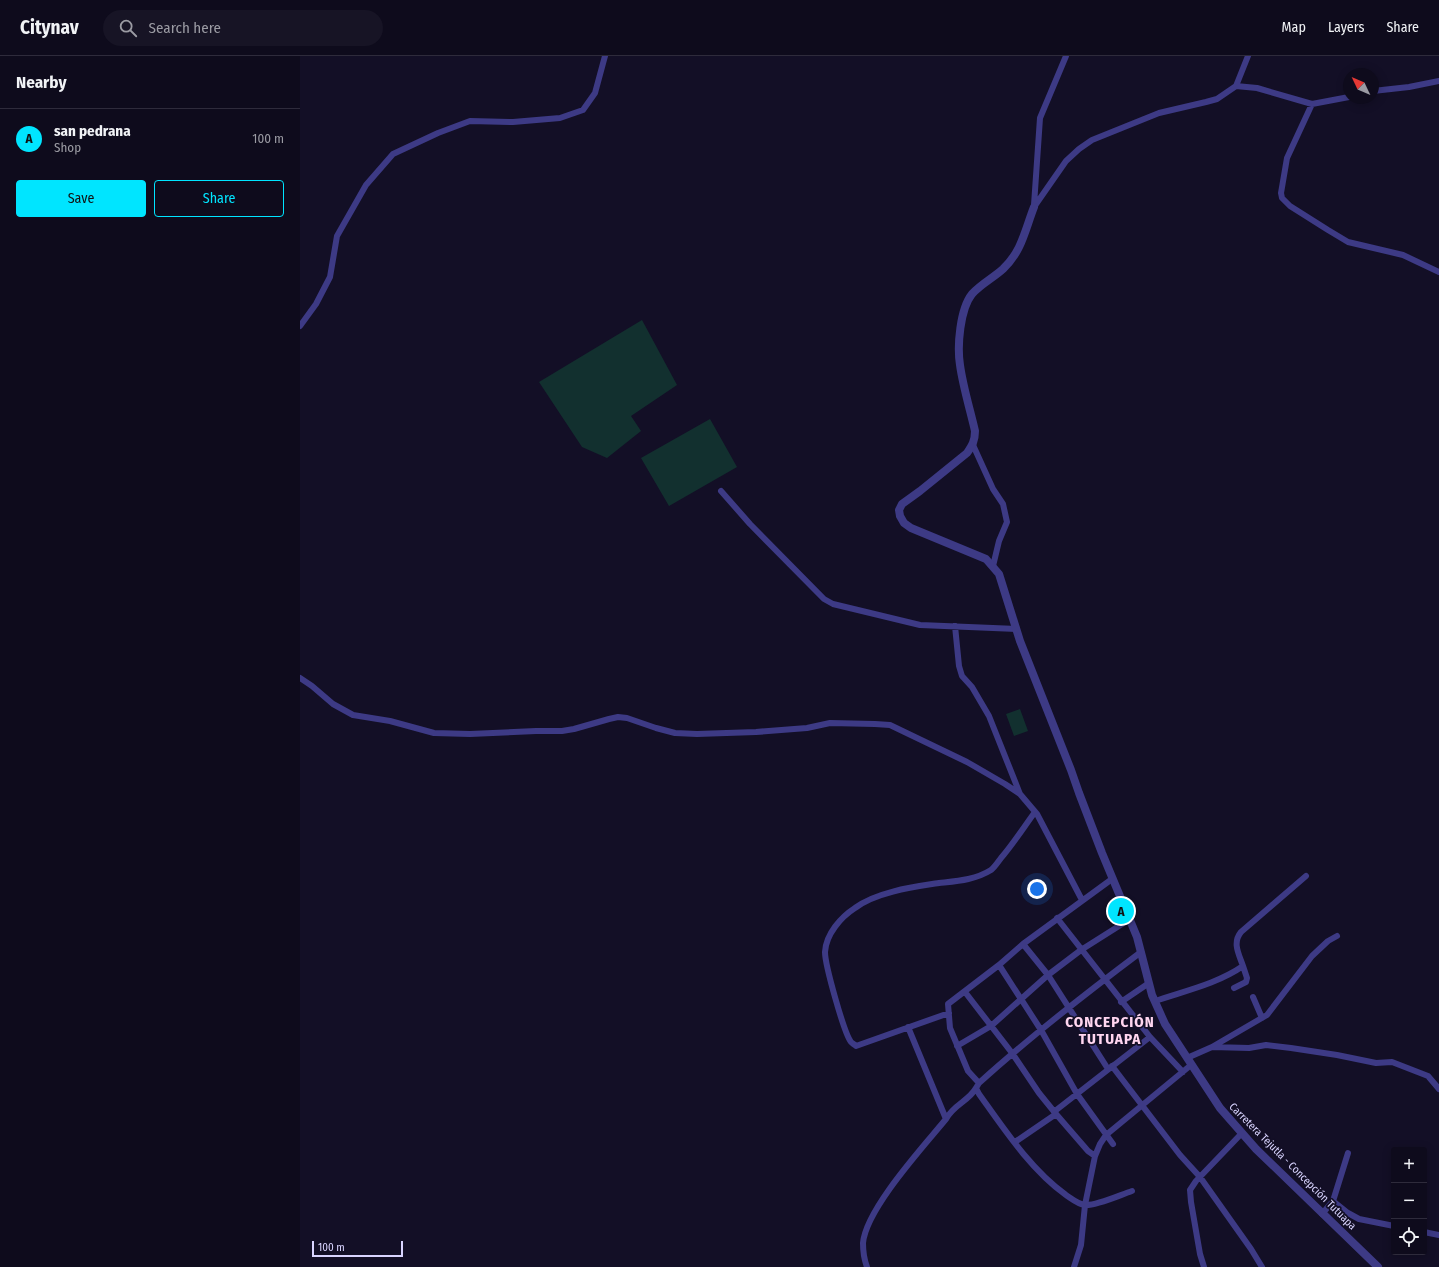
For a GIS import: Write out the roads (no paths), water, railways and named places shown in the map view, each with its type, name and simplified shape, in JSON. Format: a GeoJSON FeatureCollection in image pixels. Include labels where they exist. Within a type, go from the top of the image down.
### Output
{"type":"FeatureCollection","features":[{"type":"Feature","properties":{"kind":"street"},"geometry":{"type":"LineString","coordinates":[[300,326],[316,304],[330,277],[337,236],[366,185],[393,154],[438,133],[470,121],[513,122],[560,118],[583,110],[595,93],[605,56]]}},
{"type":"Feature","properties":{"kind":"street"},"geometry":{"type":"LineString","coordinates":[[993,566],[986,559],[911,528],[904,523],[898,510],[902,504],[966,453],[973,445],[975,431],[960,364],[962,318],[971,295],[981,285],[1004,268],[1021,245],[1034,207],[1040,118],[1066,56]]}},
{"type":"Feature","properties":{"kind":"street"},"geometry":{"type":"LineString","coordinates":[[1034,207],[1066,161],[1078,149],[1092,140],[1159,113],[1217,99],[1236,86],[1248,56]]}},
{"type":"Feature","properties":{"kind":"street"},"geometry":{"type":"LineString","coordinates":[[1379,90],[1409,87],[1439,81]]}},
{"type":"Feature","properties":{"kind":"street"},"geometry":{"type":"LineString","coordinates":[[1236,86],[1257,88],[1312,104],[1343,98]]}},
{"type":"Feature","properties":{"kind":"street"},"geometry":{"type":"LineString","coordinates":[[1312,104],[1287,158],[1281,193],[1282,198],[1297,210],[1348,242],[1403,255],[1439,272]]}},
{"type":"Feature","properties":{"kind":"street"},"geometry":{"type":"LineString","coordinates":[[973,445],[993,489],[1003,504],[1007,522],[999,540],[993,566]]}},
{"type":"Feature","properties":{"kind":"street"},"geometry":{"type":"LineString","coordinates":[[721,492],[750,524],[824,599],[833,604],[908,623],[1017,629]]}},
{"type":"Feature","properties":{"kind":"street","name":"Carretera Tejutla - Concepción Tutuapa"},"geometry":{"type":"LineString","coordinates":[[993,566],[999,574],[1017,629],[1112,879],[1137,937],[1149,983],[1155,1001],[1166,1024],[1220,1108],[1242,1133],[1322,1214],[1378,1267]]}},
{"type":"Feature","properties":{"kind":"street"},"geometry":{"type":"LineString","coordinates":[[955,626],[959,666],[962,676],[972,687],[989,716],[1020,794]]}},
{"type":"Feature","properties":{"kind":"street"},"geometry":{"type":"LineString","coordinates":[[300,678],[333,704],[353,715],[390,721],[434,733],[470,734],[562,731],[618,717],[627,718],[675,733],[697,734],[756,732],[807,728],[830,724],[890,725],[967,762],[1020,794],[1035,812],[1082,900]]}},
{"type":"Feature","properties":{"kind":"street"},"geometry":{"type":"LineString","coordinates":[[949,1013],[856,1046],[852,1043],[848,1035],[832,988],[825,952],[829,938],[840,920],[855,907],[872,898],[901,890],[938,883],[968,880],[992,870],[1035,812]]}},
{"type":"Feature","properties":{"kind":"street"},"geometry":{"type":"LineString","coordinates":[[1234,988],[1246,982],[1247,978],[1236,945],[1237,937],[1306,876]]}},
{"type":"Feature","properties":{"kind":"street"},"geometry":{"type":"LineString","coordinates":[[1112,879],[1057,918],[948,1004],[950,1028],[968,1071],[1003,1128],[1053,1186],[1077,1202],[1085,1205],[1107,1200],[1132,1191]]}},
{"type":"Feature","properties":{"kind":"street"},"geometry":{"type":"LineString","coordinates":[[1057,918],[1150,1037],[1183,1072]]}},
{"type":"Feature","properties":{"kind":"street"},"geometry":{"type":"LineString","coordinates":[[957,1046],[991,1026],[1048,975],[1081,950],[1130,919]]}},
{"type":"Feature","properties":{"kind":"street"},"geometry":{"type":"LineString","coordinates":[[1074,1267],[1081,1245],[1085,1205],[1095,1156],[1106,1135],[1183,1072],[1189,1061],[1267,1015],[1312,956],[1328,940],[1337,936]]}},
{"type":"Feature","properties":{"kind":"street"},"geometry":{"type":"LineString","coordinates":[[1023,944],[1048,975],[1110,1068],[1180,1155],[1200,1177],[1262,1267]]}},
{"type":"Feature","properties":{"kind":"street"},"geometry":{"type":"LineString","coordinates":[[867,1267],[864,1258],[863,1242],[875,1211],[906,1167],[946,1119],[950,1112],[973,1094],[978,1086],[1012,1053],[1141,952]]}},
{"type":"Feature","properties":{"kind":"street"},"geometry":{"type":"LineString","coordinates":[[999,965],[1041,1030],[1077,1094],[1113,1144]]}},
{"type":"Feature","properties":{"kind":"street"},"geometry":{"type":"LineString","coordinates":[[1155,1001],[1212,982],[1233,973],[1243,966]]}},
{"type":"Feature","properties":{"kind":"street"},"geometry":{"type":"LineString","coordinates":[[1122,1002],[1149,983]]}},
{"type":"Feature","properties":{"kind":"street"},"geometry":{"type":"LineString","coordinates":[[965,992],[1012,1053],[1039,1093],[1088,1151],[1095,1156]]}},
{"type":"Feature","properties":{"kind":"street"},"geometry":{"type":"LineString","coordinates":[[1252,997],[1262,1018]]}},
{"type":"Feature","properties":{"kind":"street"},"geometry":{"type":"LineString","coordinates":[[908,1027],[946,1119]]}},
{"type":"Feature","properties":{"kind":"street"},"geometry":{"type":"LineString","coordinates":[[1015,1142],[1056,1114],[1055,1111],[1150,1037]]}},
{"type":"Feature","properties":{"kind":"street"},"geometry":{"type":"LineString","coordinates":[[1212,1047],[1249,1048],[1266,1046],[1337,1055],[1376,1063],[1392,1062],[1428,1076],[1439,1089]]}},
{"type":"Feature","properties":{"kind":"street"},"geometry":{"type":"LineString","coordinates":[[1204,1267],[1200,1254],[1190,1190],[1192,1185],[1242,1133]]}},
{"type":"Feature","properties":{"kind":"street"},"geometry":{"type":"LineString","coordinates":[[1322,1214],[1333,1201],[1348,1153]]}},
{"type":"Feature","properties":{"kind":"street"},"geometry":{"type":"LineString","coordinates":[[1333,1201],[1348,1213],[1359,1219],[1391,1225]]}},
{"type":"Feature","properties":{"kind":"street"},"geometry":{"type":"LineString","coordinates":[[1427,1233],[1439,1235]]}},
{"type":"Feature","properties":{"kind":"place","name":"san pedrana"},"geometry":{"type":"Point","coordinates":[1121,911]}},
{"type":"Feature","properties":{"kind":"district","name":"CONCEPCIÓN TUTUAPA"},"geometry":{"type":"Point","coordinates":[1110,1030]}}]}
